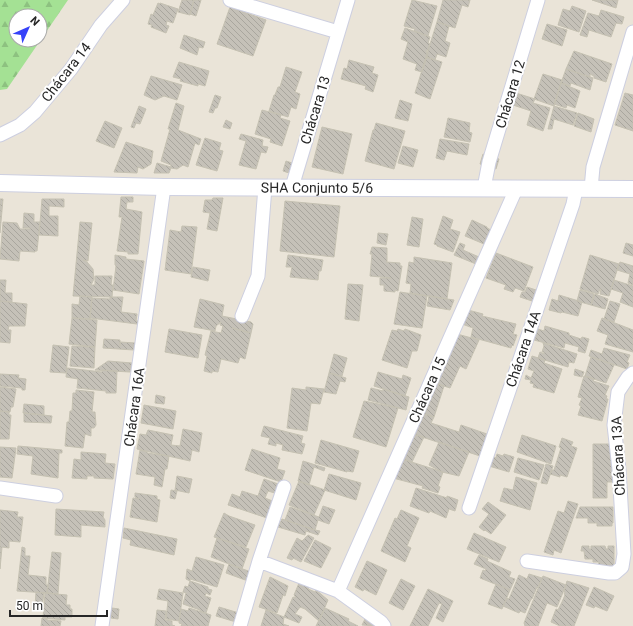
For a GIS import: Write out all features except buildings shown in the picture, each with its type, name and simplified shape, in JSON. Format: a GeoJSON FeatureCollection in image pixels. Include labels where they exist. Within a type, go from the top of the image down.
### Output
{"type":"FeatureCollection","features":[{"type":"Feature","properties":{"kind":"street","name":"Chácara 14"},"geometry":{"type":"LineString","coordinates":[[0,135],[20,125],[35,112],[71,69],[102,25],[123,0]]}},
{"type":"Feature","properties":{"kind":"street"},"geometry":{"type":"LineString","coordinates":[[230,0],[254,3],[338,32]]}},
{"type":"Feature","properties":{"kind":"street","name":"Chácara 13"},"geometry":{"type":"LineString","coordinates":[[292,187],[348,0]]}},
{"type":"Feature","properties":{"kind":"street","name":"Chácara 12"},"geometry":{"type":"LineString","coordinates":[[484,188],[489,162],[538,0]]}},
{"type":"Feature","properties":{"kind":"street"},"geometry":{"type":"LineString","coordinates":[[584,189],[593,167],[633,32]]}},
{"type":"Feature","properties":{"kind":"street","name":"SHA Conjunto 5/6"},"geometry":{"type":"LineString","coordinates":[[0,184],[164,187],[633,189]]}},
{"type":"Feature","properties":{"kind":"street","name":"Chácara 16A"},"geometry":{"type":"LineString","coordinates":[[102,626],[164,187]]}},
{"type":"Feature","properties":{"kind":"street"},"geometry":{"type":"LineString","coordinates":[[242,316],[258,276],[265,187]]}},
{"type":"Feature","properties":{"kind":"street","name":"Chácara 15"},"geometry":{"type":"LineString","coordinates":[[338,591],[516,188]]}},
{"type":"Feature","properties":{"kind":"street","name":"Chácara 14A"},"geometry":{"type":"LineString","coordinates":[[469,508],[573,204],[584,189]]}},
{"type":"Feature","properties":{"kind":"street","name":"Chácara 13A"},"geometry":{"type":"LineString","coordinates":[[527,561],[609,573],[615,572],[622,567],[624,554],[619,469],[614,425],[618,392],[628,377],[633,373]]}},
{"type":"Feature","properties":{"kind":"street"},"geometry":{"type":"LineString","coordinates":[[240,626],[284,487]]}},
{"type":"Feature","properties":{"kind":"street"},"geometry":{"type":"LineString","coordinates":[[0,488],[56,496]]}},
{"type":"Feature","properties":{"kind":"street"},"geometry":{"type":"LineString","coordinates":[[260,561],[338,591],[381,622],[384,626]]}},
{"type":"Feature","properties":{"kind":"green space"},"geometry":{"type":"Polygon","coordinates":[[[0,0],[68,0],[48,29],[48,8],[8,8],[8,48],[35,48],[7,89],[0,90],[0,0]]]}}]}
